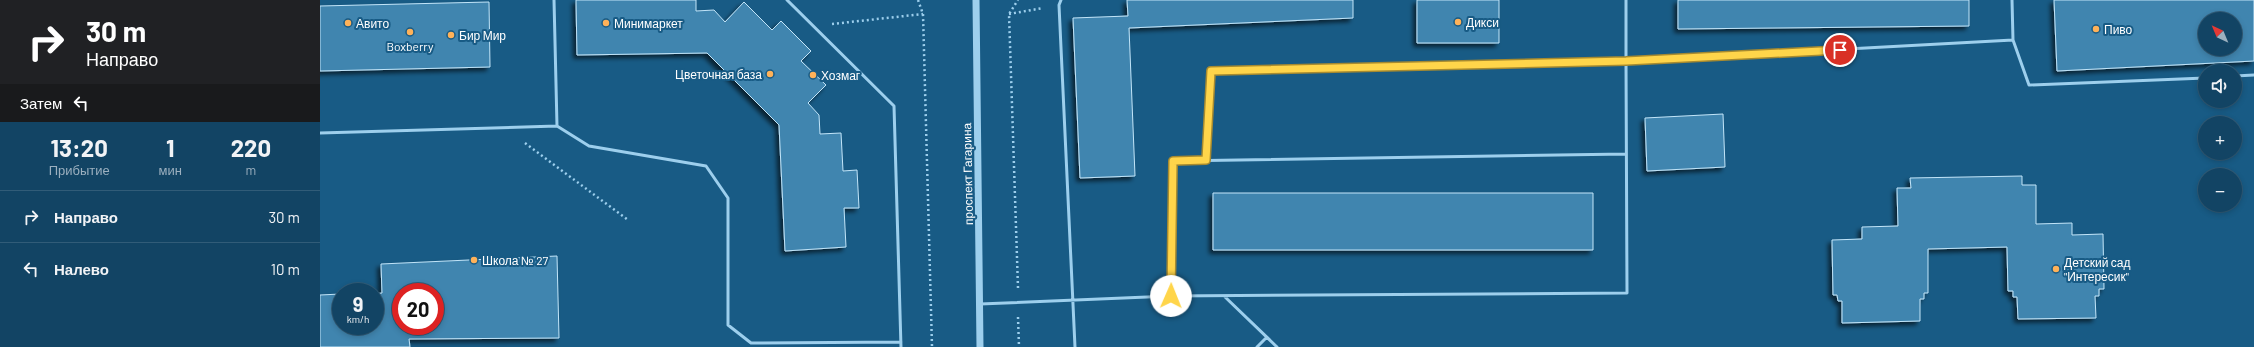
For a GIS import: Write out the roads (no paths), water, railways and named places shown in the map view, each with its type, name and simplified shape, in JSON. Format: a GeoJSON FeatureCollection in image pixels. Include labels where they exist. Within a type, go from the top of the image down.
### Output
{"type":"FeatureCollection","features":[{"type":"Feature","properties":{"kind":"street","name":"проспект Гагарина"},"geometry":{"type":"LineString","coordinates":[[976,0],[980,347]]}},
{"type":"Feature","properties":{"kind":"lane"},"geometry":{"type":"LineString","coordinates":[[554,0],[557,126]]}},
{"type":"Feature","properties":{"kind":"lane"},"geometry":{"type":"LineString","coordinates":[[787,0],[894,106],[901,347]]}},
{"type":"Feature","properties":{"kind":"lane"},"geometry":{"type":"LineString","coordinates":[[1061,0],[1059,5],[1074,347]]}},
{"type":"Feature","properties":{"kind":"lane"},"geometry":{"type":"LineString","coordinates":[[980,304],[1171,296],[1627,293],[1626,0]]}},
{"type":"Feature","properties":{"kind":"lane"},"geometry":{"type":"LineString","coordinates":[[2012,0],[2013,40],[2029,85],[2198,78]]}},
{"type":"Feature","properties":{"kind":"lane"},"geometry":{"type":"LineString","coordinates":[[1206,160],[1211,71],[1626,61],[2013,40]]}},
{"type":"Feature","properties":{"kind":"lane"},"geometry":{"type":"LineString","coordinates":[[2242,76],[2254,76]]}},
{"type":"Feature","properties":{"kind":"lane"},"geometry":{"type":"LineString","coordinates":[[320,133],[557,126],[589,146],[706,166],[728,198],[728,325],[751,343],[901,342]]}},
{"type":"Feature","properties":{"kind":"lane"},"geometry":{"type":"LineString","coordinates":[[1171,296],[1173,161],[1626,154]]}},
{"type":"Feature","properties":{"kind":"lane"},"geometry":{"type":"LineString","coordinates":[[1224,296],[1277,347]]}},
{"type":"Feature","properties":{"kind":"lane"},"geometry":{"type":"LineString","coordinates":[[1257,347],[1267,337]]}},
{"type":"Feature","properties":{"kind":"place","name":"Дикси"},"geometry":{"type":"Point","coordinates":[1458,22]}},
{"type":"Feature","properties":{"kind":"place","name":"Авито"},"geometry":{"type":"Point","coordinates":[348,23]}},
{"type":"Feature","properties":{"kind":"place","name":"Минимаркет"},"geometry":{"type":"Point","coordinates":[606,23]}},
{"type":"Feature","properties":{"kind":"place","name":"Пиво"},"geometry":{"type":"Point","coordinates":[2096,29]}},
{"type":"Feature","properties":{"kind":"place","name":"Boxberry"},"geometry":{"type":"Point","coordinates":[410,32]}},
{"type":"Feature","properties":{"kind":"place","name":"Бир Мир"},"geometry":{"type":"Point","coordinates":[451,35]}},
{"type":"Feature","properties":{"kind":"place","name":"Цветочная база"},"geometry":{"type":"Point","coordinates":[770,74]}},
{"type":"Feature","properties":{"kind":"place","name":"Хозмаг"},"geometry":{"type":"Point","coordinates":[813,75]}},
{"type":"Feature","properties":{"kind":"place","name":"Школа № 27"},"geometry":{"type":"Point","coordinates":[474,260]}},
{"type":"Feature","properties":{"kind":"place","name":"Детский сад \"Интересик\""},"geometry":{"type":"Point","coordinates":[2056,269]}}]}
